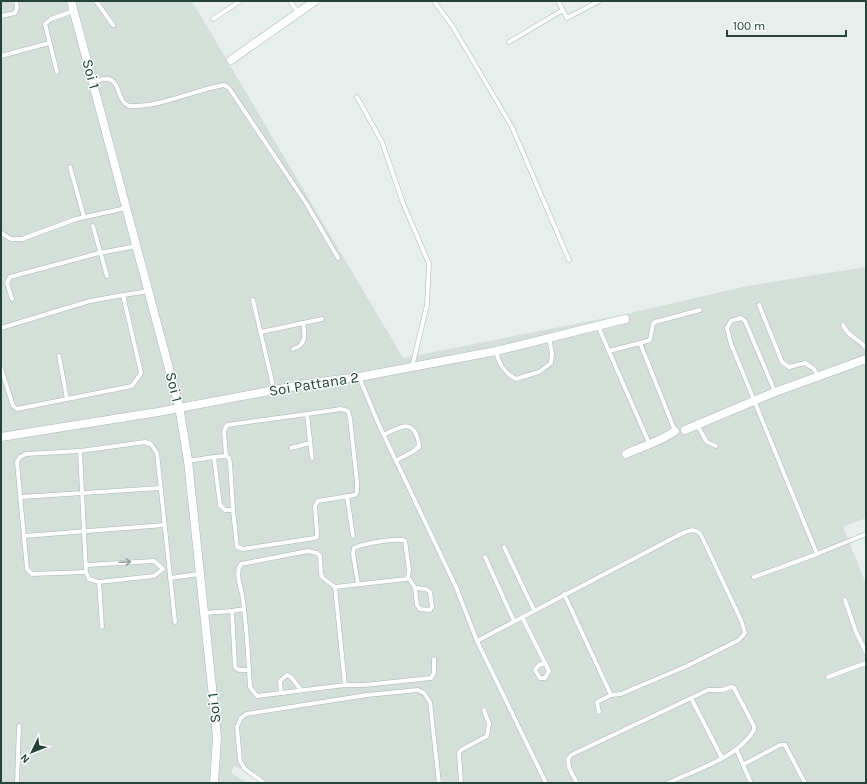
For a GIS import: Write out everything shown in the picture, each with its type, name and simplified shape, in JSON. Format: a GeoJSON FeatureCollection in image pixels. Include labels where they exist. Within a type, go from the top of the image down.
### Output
{"type":"FeatureCollection","features":[{"type":"Feature","properties":{"kind":"street","name":"Soi 1"},"geometry":{"type":"LineString","coordinates":[[71,1],[126,208],[138,246],[179,406],[188,461],[217,737],[214,783]]}},
{"type":"Feature","properties":{"kind":"street"},"geometry":{"type":"LineString","coordinates":[[231,60],[315,1]]}},
{"type":"Feature","properties":{"kind":"street","name":"Soi Pattana 2"},"geometry":{"type":"LineString","coordinates":[[1,437],[158,412],[179,406],[412,367],[496,351],[599,328],[625,319]]}},
{"type":"Feature","properties":{"kind":"street"},"geometry":{"type":"LineString","coordinates":[[685,430],[753,400],[866,359]]}},
{"type":"Feature","properties":{"kind":"street"},"geometry":{"type":"LineString","coordinates":[[626,454],[649,443],[662,440],[675,431]]}},
{"type":"Feature","properties":{"kind":"lane"},"geometry":{"type":"LineString","coordinates":[[1,16],[15,13],[17,8],[16,1]]}},
{"type":"Feature","properties":{"kind":"lane"},"geometry":{"type":"LineString","coordinates":[[96,1],[113,24]]}},
{"type":"Feature","properties":{"kind":"lane"},"geometry":{"type":"LineString","coordinates":[[213,19],[240,1]]}},
{"type":"Feature","properties":{"kind":"lane"},"geometry":{"type":"LineString","coordinates":[[290,1],[298,12]]}},
{"type":"Feature","properties":{"kind":"lane"},"geometry":{"type":"LineString","coordinates":[[434,1],[453,27],[512,127],[569,260]]}},
{"type":"Feature","properties":{"kind":"lane"},"geometry":{"type":"LineString","coordinates":[[558,1],[567,18],[599,1]]}},
{"type":"Feature","properties":{"kind":"lane"},"geometry":{"type":"LineString","coordinates":[[509,42],[563,10]]}},
{"type":"Feature","properties":{"kind":"lane"},"geometry":{"type":"LineString","coordinates":[[57,72],[44,26],[46,21],[74,11]]}},
{"type":"Feature","properties":{"kind":"lane"},"geometry":{"type":"LineString","coordinates":[[1,56],[49,43]]}},
{"type":"Feature","properties":{"kind":"lane"},"geometry":{"type":"LineString","coordinates":[[93,82],[108,79],[112,81],[123,102],[129,106],[148,105],[224,85],[229,88],[306,203],[338,258]]}},
{"type":"Feature","properties":{"kind":"lane"},"geometry":{"type":"LineString","coordinates":[[358,97],[382,142],[403,203],[429,264],[427,305],[412,367]]}},
{"type":"Feature","properties":{"kind":"lane"},"geometry":{"type":"LineString","coordinates":[[70,167],[84,217]]}},
{"type":"Feature","properties":{"kind":"lane"},"geometry":{"type":"LineString","coordinates":[[1,233],[11,239],[22,238],[84,217],[126,208]]}},
{"type":"Feature","properties":{"kind":"lane"},"geometry":{"type":"LineString","coordinates":[[93,226],[99,252],[107,276]]}},
{"type":"Feature","properties":{"kind":"lane"},"geometry":{"type":"LineString","coordinates":[[12,299],[7,283],[10,277],[99,252],[138,246]]}},
{"type":"Feature","properties":{"kind":"lane"},"geometry":{"type":"LineString","coordinates":[[1,328],[90,302],[143,292],[149,289]]}},
{"type":"Feature","properties":{"kind":"lane"},"geometry":{"type":"LineString","coordinates":[[1,368],[13,406],[17,409],[132,386],[141,373],[123,295]]}},
{"type":"Feature","properties":{"kind":"lane"},"geometry":{"type":"LineString","coordinates":[[253,300],[274,390]]}},
{"type":"Feature","properties":{"kind":"lane"},"geometry":{"type":"LineString","coordinates":[[760,306],[782,362],[788,367],[805,363],[814,369],[818,376]]}},
{"type":"Feature","properties":{"kind":"lane"},"geometry":{"type":"LineString","coordinates":[[609,351],[650,340],[652,324],[655,322],[700,310]]}},
{"type":"Feature","properties":{"kind":"lane"},"geometry":{"type":"LineString","coordinates":[[775,392],[745,321],[741,318],[731,321],[727,328],[731,344],[817,554]]}},
{"type":"Feature","properties":{"kind":"lane"},"geometry":{"type":"LineString","coordinates":[[261,332],[322,319]]}},
{"type":"Feature","properties":{"kind":"lane"},"geometry":{"type":"LineString","coordinates":[[293,348],[302,345],[306,336],[303,323]]}},
{"type":"Feature","properties":{"kind":"lane"},"geometry":{"type":"LineString","coordinates":[[843,325],[849,335],[862,342],[866,348]]}},
{"type":"Feature","properties":{"kind":"lane"},"geometry":{"type":"LineString","coordinates":[[599,328],[649,443]]}},
{"type":"Feature","properties":{"kind":"lane"},"geometry":{"type":"LineString","coordinates":[[496,351],[498,358],[509,376],[516,380],[539,372],[551,363],[552,353],[549,338]]}},
{"type":"Feature","properties":{"kind":"lane"},"geometry":{"type":"LineString","coordinates":[[640,343],[675,431]]}},
{"type":"Feature","properties":{"kind":"lane"},"geometry":{"type":"LineString","coordinates":[[59,356],[67,399]]}},
{"type":"Feature","properties":{"kind":"lane"},"geometry":{"type":"LineString","coordinates":[[359,377],[379,424],[456,588],[477,641],[546,783]]}},
{"type":"Feature","properties":{"kind":"lane"},"geometry":{"type":"LineString","coordinates":[[341,409],[348,411],[350,418],[357,492],[354,495],[322,499],[316,503],[317,537],[243,549],[237,547],[230,463],[229,458],[226,456],[224,431],[227,425],[341,409]]}},
{"type":"Feature","properties":{"kind":"lane"},"geometry":{"type":"LineString","coordinates":[[307,414],[312,458]]}},
{"type":"Feature","properties":{"kind":"lane"},"geometry":{"type":"LineString","coordinates":[[696,425],[707,442],[716,446]]}},
{"type":"Feature","properties":{"kind":"lane"},"geometry":{"type":"LineString","coordinates":[[385,434],[408,426],[414,430],[419,442],[419,447],[397,460]]}},
{"type":"Feature","properties":{"kind":"lane"},"geometry":{"type":"LineString","coordinates":[[86,572],[32,574],[27,569],[17,462],[20,457],[26,454],[80,451],[145,442],[151,444],[157,453],[175,622]]}},
{"type":"Feature","properties":{"kind":"lane"},"geometry":{"type":"LineString","coordinates":[[291,448],[310,443]]}},
{"type":"Feature","properties":{"kind":"lane"},"geometry":{"type":"LineString","coordinates":[[80,451],[87,565],[86,572],[91,581],[99,582],[154,576],[163,569],[169,569]]}},
{"type":"Feature","properties":{"kind":"lane"},"geometry":{"type":"LineString","coordinates":[[188,461],[226,456]]}},
{"type":"Feature","properties":{"kind":"lane"},"geometry":{"type":"LineString","coordinates":[[214,457],[220,505],[225,510],[233,510]]}},
{"type":"Feature","properties":{"kind":"lane"},"geometry":{"type":"LineString","coordinates":[[21,497],[161,488]]}},
{"type":"Feature","properties":{"kind":"lane"},"geometry":{"type":"LineString","coordinates":[[347,496],[353,536]]}},
{"type":"Feature","properties":{"kind":"lane"},"geometry":{"type":"LineString","coordinates":[[24,536],[164,525]]}},
{"type":"Feature","properties":{"kind":"lane"},"geometry":{"type":"LineString","coordinates":[[477,641],[677,536],[692,530],[696,530],[701,535],[741,620],[745,633],[739,640],[686,666],[621,694],[611,695],[597,702],[599,712]]}},
{"type":"Feature","properties":{"kind":"lane"},"geometry":{"type":"LineString","coordinates":[[754,577],[866,534]]}},
{"type":"Feature","properties":{"kind":"lane"},"geometry":{"type":"LineString","coordinates":[[358,584],[353,550],[356,547],[400,539],[407,543],[410,570],[408,577],[415,588],[418,607],[423,610],[431,609],[430,592],[426,589],[415,588]]}},
{"type":"Feature","properties":{"kind":"lane"},"geometry":{"type":"LineString","coordinates":[[504,547],[534,610]]}},
{"type":"Feature","properties":{"kind":"lane"},"geometry":{"type":"LineString","coordinates":[[345,684],[334,587],[323,578],[321,574],[320,556],[312,551],[244,562],[239,566],[238,572],[244,609],[250,687],[257,696],[345,684],[364,685],[431,678],[434,673],[434,659]]}},
{"type":"Feature","properties":{"kind":"lane"},"geometry":{"type":"LineString","coordinates":[[485,557],[514,622]]}},
{"type":"Feature","properties":{"kind":"lane"},"geometry":{"type":"LineString","coordinates":[[87,565],[154,561],[163,569]]}},
{"type":"Feature","properties":{"kind":"lane"},"geometry":{"type":"LineString","coordinates":[[170,578],[199,574]]}},
{"type":"Feature","properties":{"kind":"lane"},"geometry":{"type":"LineString","coordinates":[[334,587],[399,580],[408,577]]}},
{"type":"Feature","properties":{"kind":"lane"},"geometry":{"type":"LineString","coordinates":[[99,582],[102,627]]}},
{"type":"Feature","properties":{"kind":"lane"},"geometry":{"type":"LineString","coordinates":[[564,594],[611,695]]}},
{"type":"Feature","properties":{"kind":"lane"},"geometry":{"type":"LineString","coordinates":[[845,600],[856,632],[866,652]]}},
{"type":"Feature","properties":{"kind":"lane"},"geometry":{"type":"LineString","coordinates":[[204,613],[244,609]]}},
{"type":"Feature","properties":{"kind":"lane"},"geometry":{"type":"LineString","coordinates":[[232,611],[235,667],[239,670],[249,670]]}},
{"type":"Feature","properties":{"kind":"lane"},"geometry":{"type":"LineString","coordinates":[[522,617],[545,663]]}},
{"type":"Feature","properties":{"kind":"lane"},"geometry":{"type":"LineString","coordinates":[[828,676],[866,663]]}},
{"type":"Feature","properties":{"kind":"lane"},"geometry":{"type":"LineString","coordinates":[[281,693],[280,682],[286,676],[291,677],[301,690]]}},
{"type":"Feature","properties":{"kind":"lane"},"geometry":{"type":"LineString","coordinates":[[577,783],[568,764],[568,759],[571,755],[708,690],[722,690],[731,687],[734,688],[754,730],[750,738],[737,750],[668,783]]}},
{"type":"Feature","properties":{"kind":"lane"},"geometry":{"type":"LineString","coordinates":[[263,782],[245,769],[240,761],[237,727],[241,718],[246,714],[367,695],[418,690],[424,693],[430,702],[439,783]]}},
{"type":"Feature","properties":{"kind":"lane"},"geometry":{"type":"LineString","coordinates":[[691,698],[722,758]]}},
{"type":"Feature","properties":{"kind":"lane"},"geometry":{"type":"LineString","coordinates":[[461,783],[459,753],[461,750],[487,736],[489,724],[484,710]]}},
{"type":"Feature","properties":{"kind":"lane"},"geometry":{"type":"LineString","coordinates":[[17,783],[19,726]]}},
{"type":"Feature","properties":{"kind":"lane"},"geometry":{"type":"LineString","coordinates":[[744,764],[780,745],[785,745],[805,783]]}},
{"type":"Feature","properties":{"kind":"lane"},"geometry":{"type":"LineString","coordinates":[[737,750],[751,783]]}},
{"type":"Feature","properties":{"kind":"shaded area"},"geometry":{"type":"Polygon","coordinates":[[[1,1],[192,1],[403,358],[631,313],[747,286],[866,267],[866,518],[843,527],[866,584],[866,783],[264,783],[234,765],[231,773],[248,783],[1,783],[1,1]]]}}]}
